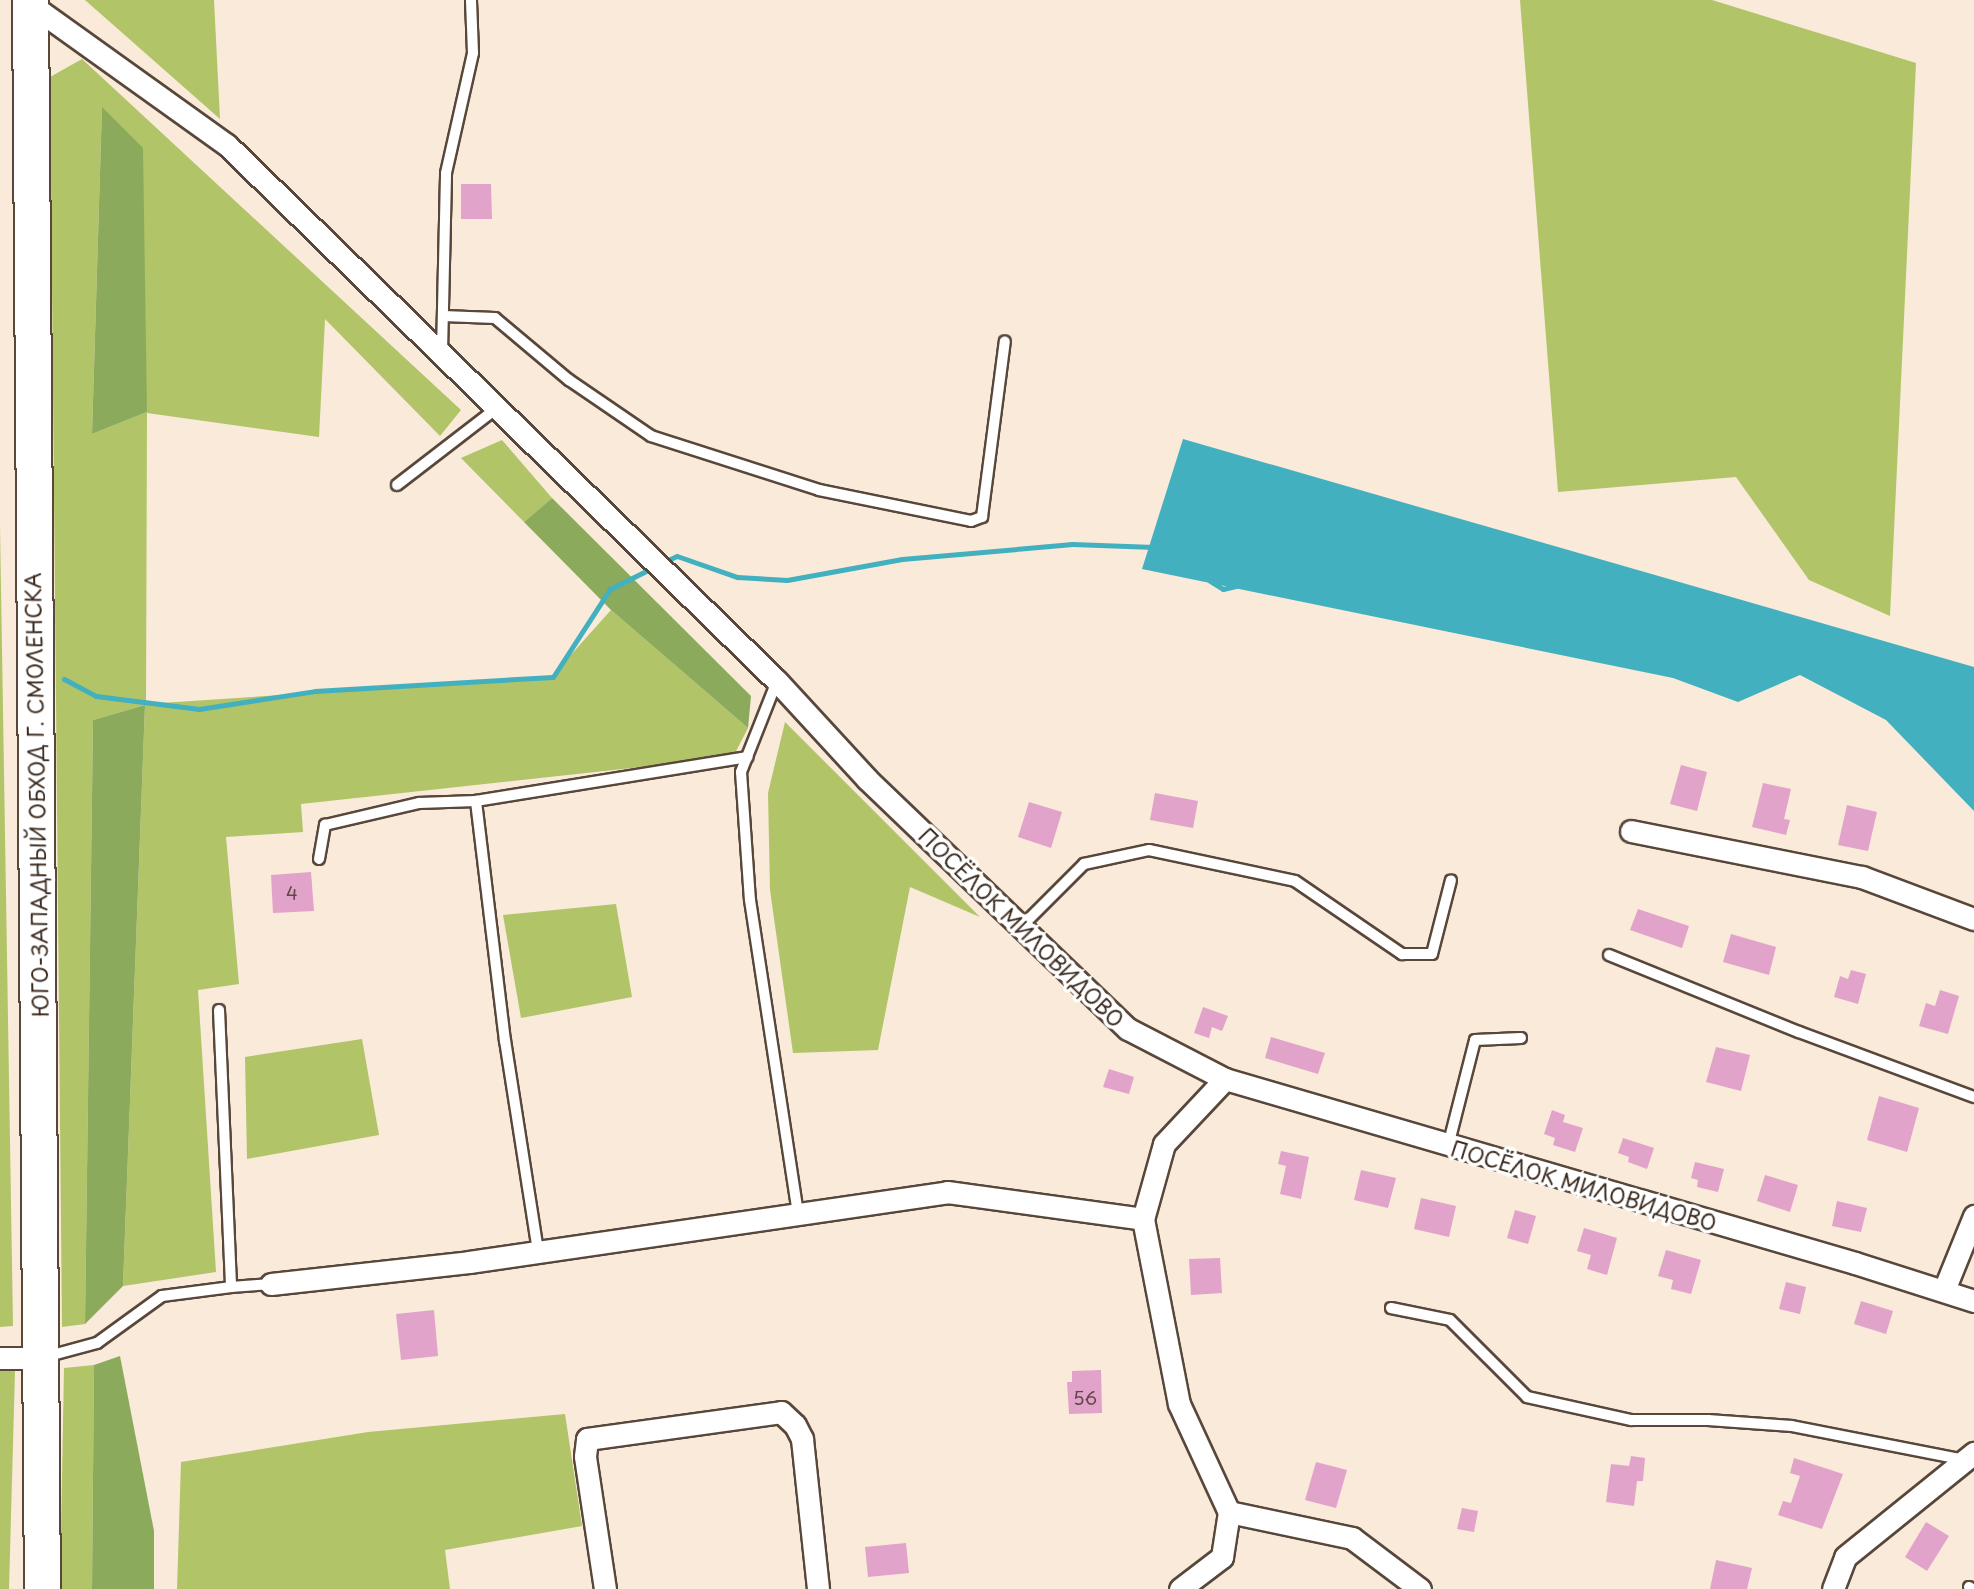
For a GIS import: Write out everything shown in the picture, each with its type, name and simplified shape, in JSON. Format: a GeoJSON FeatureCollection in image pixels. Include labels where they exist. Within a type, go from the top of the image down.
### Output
{"type":"FeatureCollection","features":[{"type":"Feature","properties":{"kind":"highway","name":"ЮГО-ЗАПАДНЫЙ ОБХОД Г. СМОЛЕНСКА"},"geometry":{"type":"LineString","coordinates":[[30,2],[42,1589]]}},
{"type":"Feature","properties":{"kind":"street","name":"ПОСЁЛОК МИЛОВИДОВО"},"geometry":{"type":"LineString","coordinates":[[30,2],[227,145],[778,681],[867,779],[1128,1029],[1225,1079],[1974,1301]]}},
{"type":"Feature","properties":{"kind":"street"},"geometry":{"type":"LineString","coordinates":[[1631,831],[1862,877],[1974,919]]}},
{"type":"Feature","properties":{"kind":"street"},"geometry":{"type":"LineString","coordinates":[[1180,1589],[1223,1558],[1229,1512],[1179,1405],[1143,1219],[1164,1144],[1225,1079]]}},
{"type":"Feature","properties":{"kind":"street"},"geometry":{"type":"LineString","coordinates":[[271,1284],[538,1251],[947,1192],[1143,1219]]}},
{"type":"Feature","properties":{"kind":"street"},"geometry":{"type":"LineString","coordinates":[[1944,1290],[1974,1216]]}},
{"type":"Feature","properties":{"kind":"street"},"geometry":{"type":"LineString","coordinates":[[0,1358],[42,1358]]}},
{"type":"Feature","properties":{"kind":"street"},"geometry":{"type":"LineString","coordinates":[[605,1589],[585,1456],[587,1439],[782,1412],[795,1425],[802,1439],[818,1589]]}},
{"type":"Feature","properties":{"kind":"street"},"geometry":{"type":"LineString","coordinates":[[1833,1589],[1845,1557],[1970,1457]]}},
{"type":"Feature","properties":{"kind":"street"},"geometry":{"type":"LineString","coordinates":[[1229,1512],[1352,1538],[1420,1589]]}},
{"type":"Feature","properties":{"kind":"lane"},"geometry":{"type":"LineString","coordinates":[[442,355],[446,173],[473,53],[471,0]]}},
{"type":"Feature","properties":{"kind":"lane"},"geometry":{"type":"LineString","coordinates":[[443,316],[495,318],[569,380],[651,436],[819,490],[971,522],[982,517],[1005,341]]}},
{"type":"Feature","properties":{"kind":"lane"},"geometry":{"type":"LineString","coordinates":[[397,485],[497,408]]}},
{"type":"Feature","properties":{"kind":"lane"},"geometry":{"type":"LineString","coordinates":[[778,681],[741,772],[750,900],[798,1213]]}},
{"type":"Feature","properties":{"kind":"lane"},"geometry":{"type":"LineString","coordinates":[[319,859],[325,825],[419,803],[476,801],[747,757]]}},
{"type":"Feature","properties":{"kind":"lane"},"geometry":{"type":"LineString","coordinates":[[476,801],[503,1027],[538,1251]]}},
{"type":"Feature","properties":{"kind":"lane"},"geometry":{"type":"LineString","coordinates":[[1022,926],[1084,864],[1149,850],[1295,881],[1402,954],[1432,954],[1451,880]]}},
{"type":"Feature","properties":{"kind":"lane"},"geometry":{"type":"LineString","coordinates":[[1609,955],[1798,1032],[1974,1097]]}},
{"type":"Feature","properties":{"kind":"lane"},"geometry":{"type":"LineString","coordinates":[[219,1010],[231,1287]]}},
{"type":"Feature","properties":{"kind":"lane"},"geometry":{"type":"LineString","coordinates":[[1448,1146],[1475,1040],[1521,1038]]}},
{"type":"Feature","properties":{"kind":"lane"},"geometry":{"type":"LineString","coordinates":[[42,1358],[97,1343],[162,1296],[271,1284]]}},
{"type":"Feature","properties":{"kind":"lane"},"geometry":{"type":"LineString","coordinates":[[1391,1308],[1450,1320],[1527,1397],[1631,1420],[1708,1420],[1792,1426],[1970,1457]]}},
{"type":"Feature","properties":{"kind":"green space"},"geometry":{"type":"Polygon","coordinates":[[[85,0],[214,0],[220,119],[85,0]]]}},
{"type":"Feature","properties":{"kind":"green space"},"geometry":{"type":"Polygon","coordinates":[[[1520,0],[1712,0],[1916,63],[1890,616],[1809,580],[1736,477],[1558,492],[1520,0]]]}},
{"type":"Feature","properties":{"kind":"green space"},"geometry":{"type":"Polygon","coordinates":[[[82,59],[461,410],[440,436],[325,319],[319,437],[147,413],[146,704],[551,677],[611,610],[748,728],[733,757],[301,804],[303,832],[226,837],[239,984],[198,990],[216,1272],[123,1286],[145,705],[93,720],[85,1324],[62,1327],[50,77],[82,59]],[[102,107],[92,434],[147,412],[102,107]]]}},
{"type":"Feature","properties":{"kind":"green space"},"geometry":{"type":"Polygon","coordinates":[[[102,107],[143,148],[147,412],[92,434],[102,107]]]}},
{"type":"Feature","properties":{"kind":"green space"},"geometry":{"type":"Polygon","coordinates":[[[502,440],[552,498],[524,522],[461,458],[502,440]]]}},
{"type":"Feature","properties":{"kind":"green space"},"geometry":{"type":"Polygon","coordinates":[[[552,498],[751,696],[748,728],[611,610],[524,522],[552,498]]]}},
{"type":"Feature","properties":{"kind":"green space"},"geometry":{"type":"Polygon","coordinates":[[[0,526],[13,1326],[0,1327],[0,526]]]}},
{"type":"Feature","properties":{"kind":"green space"},"geometry":{"type":"Polygon","coordinates":[[[145,705],[123,1286],[85,1324],[93,720],[145,705]]]}},
{"type":"Feature","properties":{"kind":"green space"},"geometry":{"type":"Polygon","coordinates":[[[785,722],[980,917],[910,887],[878,1050],[793,1053],[770,890],[768,793],[785,722]]]}},
{"type":"Feature","properties":{"kind":"green space"},"geometry":{"type":"Polygon","coordinates":[[[616,904],[632,997],[521,1018],[503,915],[616,904]]]}},
{"type":"Feature","properties":{"kind":"green space"},"geometry":{"type":"Polygon","coordinates":[[[362,1039],[379,1135],[247,1159],[245,1057],[362,1039]]]}},
{"type":"Feature","properties":{"kind":"green space"},"geometry":{"type":"Polygon","coordinates":[[[120,1356],[154,1531],[154,1589],[92,1589],[94,1365],[120,1356]]]}},
{"type":"Feature","properties":{"kind":"green space"},"geometry":{"type":"Polygon","coordinates":[[[94,1365],[92,1589],[60,1589],[64,1368],[94,1365]]]}},
{"type":"Feature","properties":{"kind":"green space"},"geometry":{"type":"Polygon","coordinates":[[[0,1371],[15,1371],[9,1589],[0,1589],[0,1371]]]}},
{"type":"Feature","properties":{"kind":"green space"},"geometry":{"type":"Polygon","coordinates":[[[565,1414],[582,1526],[445,1550],[450,1589],[177,1589],[181,1462],[368,1432],[565,1414]]]}},
{"type":"Feature","properties":{"kind":"water"},"geometry":{"type":"Polygon","coordinates":[[[1183,439],[1974,667],[1974,811],[1886,720],[1800,675],[1738,702],[1673,678],[1142,569],[1183,439]]]}},
{"type":"Feature","properties":{"kind":"building"},"geometry":{"type":"Polygon","coordinates":[[[461,184],[491,184],[492,219],[461,219],[461,184]]]}},
{"type":"Feature","properties":{"kind":"building"},"geometry":{"type":"Polygon","coordinates":[[[1681,765],[1707,772],[1697,811],[1670,804],[1681,765]]]}},
{"type":"Feature","properties":{"kind":"building"},"geometry":{"type":"Polygon","coordinates":[[[1763,783],[1791,789],[1784,819],[1790,820],[1786,835],[1752,827],[1763,783]]]}},
{"type":"Feature","properties":{"kind":"building"},"geometry":{"type":"Polygon","coordinates":[[[1155,793],[1198,801],[1193,828],[1150,820],[1155,793]]]}},
{"type":"Feature","properties":{"kind":"building"},"geometry":{"type":"Polygon","coordinates":[[[1029,802],[1062,812],[1051,848],[1018,837],[1029,802]]]}},
{"type":"Feature","properties":{"kind":"building"},"geometry":{"type":"Polygon","coordinates":[[[1847,805],[1877,812],[1868,851],[1838,845],[1847,805]]]}},
{"type":"Feature","properties":{"kind":"building"},"geometry":{"type":"Polygon","coordinates":[[[311,872],[314,911],[273,913],[271,875],[311,872]]]}},
{"type":"Feature","properties":{"kind":"building"},"geometry":{"type":"Polygon","coordinates":[[[1638,909],[1689,926],[1682,948],[1630,930],[1638,909]]]}},
{"type":"Feature","properties":{"kind":"building"},"geometry":{"type":"Polygon","coordinates":[[[1731,934],[1776,947],[1769,975],[1723,962],[1731,934]]]}},
{"type":"Feature","properties":{"kind":"building"},"geometry":{"type":"Polygon","coordinates":[[[1851,970],[1866,974],[1858,1004],[1834,997],[1840,976],[1848,979],[1851,970]]]}},
{"type":"Feature","properties":{"kind":"building"},"geometry":{"type":"Polygon","coordinates":[[[1940,990],[1959,996],[1948,1034],[1919,1026],[1926,1003],[1935,1006],[1940,990]]]}},
{"type":"Feature","properties":{"kind":"building"},"geometry":{"type":"Polygon","coordinates":[[[1203,1007],[1228,1016],[1222,1031],[1212,1027],[1209,1038],[1194,1033],[1203,1007]]]}},
{"type":"Feature","properties":{"kind":"building"},"geometry":{"type":"Polygon","coordinates":[[[1271,1037],[1325,1053],[1318,1074],[1265,1058],[1271,1037]]]}},
{"type":"Feature","properties":{"kind":"building"},"geometry":{"type":"Polygon","coordinates":[[[1716,1047],[1750,1055],[1741,1091],[1706,1082],[1716,1047]]]}},
{"type":"Feature","properties":{"kind":"building"},"geometry":{"type":"Polygon","coordinates":[[[1109,1069],[1134,1077],[1129,1094],[1103,1087],[1109,1069]]]}},
{"type":"Feature","properties":{"kind":"building"},"geometry":{"type":"Polygon","coordinates":[[[1879,1096],[1919,1108],[1907,1152],[1867,1140],[1879,1096]]]}},
{"type":"Feature","properties":{"kind":"building"},"geometry":{"type":"Polygon","coordinates":[[[1552,1110],[1565,1115],[1563,1122],[1583,1128],[1575,1152],[1553,1145],[1555,1138],[1544,1134],[1552,1110]]]}},
{"type":"Feature","properties":{"kind":"building"},"geometry":{"type":"Polygon","coordinates":[[[1623,1138],[1654,1148],[1647,1169],[1628,1162],[1629,1157],[1618,1153],[1623,1138]]]}},
{"type":"Feature","properties":{"kind":"building"},"geometry":{"type":"Polygon","coordinates":[[[1281,1151],[1309,1157],[1301,1199],[1280,1194],[1286,1166],[1278,1164],[1281,1151]]]}},
{"type":"Feature","properties":{"kind":"building"},"geometry":{"type":"Polygon","coordinates":[[[1695,1162],[1724,1169],[1718,1192],[1697,1187],[1698,1180],[1691,1178],[1695,1162]]]}},
{"type":"Feature","properties":{"kind":"building"},"geometry":{"type":"Polygon","coordinates":[[[1361,1170],[1396,1178],[1388,1208],[1354,1200],[1361,1170]]]}},
{"type":"Feature","properties":{"kind":"building"},"geometry":{"type":"Polygon","coordinates":[[[1765,1175],[1798,1185],[1790,1212],[1757,1201],[1765,1175]]]}},
{"type":"Feature","properties":{"kind":"building"},"geometry":{"type":"Polygon","coordinates":[[[1421,1198],[1456,1206],[1449,1237],[1414,1229],[1421,1198]]]}},
{"type":"Feature","properties":{"kind":"building"},"geometry":{"type":"Polygon","coordinates":[[[1837,1201],[1867,1208],[1861,1232],[1832,1226],[1837,1201]]]}},
{"type":"Feature","properties":{"kind":"building"},"geometry":{"type":"Polygon","coordinates":[[[1515,1210],[1536,1216],[1528,1244],[1507,1238],[1515,1210]]]}},
{"type":"Feature","properties":{"kind":"building"},"geometry":{"type":"Polygon","coordinates":[[[1584,1228],[1617,1238],[1607,1275],[1587,1269],[1591,1255],[1577,1251],[1584,1228]]]}},
{"type":"Feature","properties":{"kind":"building"},"geometry":{"type":"Polygon","coordinates":[[[1666,1250],[1701,1260],[1691,1294],[1671,1289],[1673,1280],[1658,1276],[1666,1250]]]}},
{"type":"Feature","properties":{"kind":"building"},"geometry":{"type":"Polygon","coordinates":[[[1220,1258],[1222,1293],[1191,1295],[1189,1259],[1220,1258]]]}},
{"type":"Feature","properties":{"kind":"building"},"geometry":{"type":"Polygon","coordinates":[[[1786,1282],[1806,1287],[1800,1314],[1779,1309],[1786,1282]]]}},
{"type":"Feature","properties":{"kind":"building"},"geometry":{"type":"Polygon","coordinates":[[[1861,1301],[1893,1311],[1886,1334],[1854,1324],[1861,1301]]]}},
{"type":"Feature","properties":{"kind":"building"},"geometry":{"type":"Polygon","coordinates":[[[434,1310],[438,1356],[401,1360],[396,1314],[434,1310]]]}},
{"type":"Feature","properties":{"kind":"building"},"geometry":{"type":"Polygon","coordinates":[[[1101,1370],[1102,1413],[1069,1414],[1067,1382],[1072,1382],[1072,1371],[1101,1370]]]}},
{"type":"Feature","properties":{"kind":"building"},"geometry":{"type":"Polygon","coordinates":[[[1631,1456],[1645,1458],[1643,1481],[1637,1481],[1634,1506],[1606,1502],[1611,1464],[1629,1466],[1631,1456]]]}},
{"type":"Feature","properties":{"kind":"building"},"geometry":{"type":"Polygon","coordinates":[[[1794,1458],[1843,1474],[1822,1529],[1778,1515],[1783,1501],[1791,1503],[1800,1476],[1790,1473],[1794,1458]]]}},
{"type":"Feature","properties":{"kind":"building"},"geometry":{"type":"Polygon","coordinates":[[[1316,1462],[1347,1470],[1336,1508],[1305,1500],[1316,1462]]]}},
{"type":"Feature","properties":{"kind":"building"},"geometry":{"type":"Polygon","coordinates":[[[1462,1508],[1478,1511],[1474,1532],[1457,1529],[1462,1508]]]}},
{"type":"Feature","properties":{"kind":"building"},"geometry":{"type":"Polygon","coordinates":[[[1926,1522],[1949,1536],[1927,1571],[1905,1557],[1926,1522]]]}},
{"type":"Feature","properties":{"kind":"building"},"geometry":{"type":"Polygon","coordinates":[[[906,1543],[909,1573],[868,1577],[865,1547],[906,1543]]]}},
{"type":"Feature","properties":{"kind":"building"},"geometry":{"type":"Polygon","coordinates":[[[1716,1560],[1752,1568],[1747,1589],[1710,1589],[1716,1560]]]}},
{"type":"Feature","properties":{"kind":"waterway"},"geometry":{"type":"LineString","coordinates":[[664,562],[677,556],[737,577],[787,580],[902,559],[1072,544],[1154,547]]}},
{"type":"Feature","properties":{"kind":"waterway"},"geometry":{"type":"LineString","coordinates":[[64,679],[96,696],[199,709],[315,691],[553,677],[610,589],[652,568]]}},
{"type":"Feature","properties":{"kind":"waterway"},"geometry":{"type":"LineString","coordinates":[[1210,581],[1223,589],[1236,586]]}}]}
